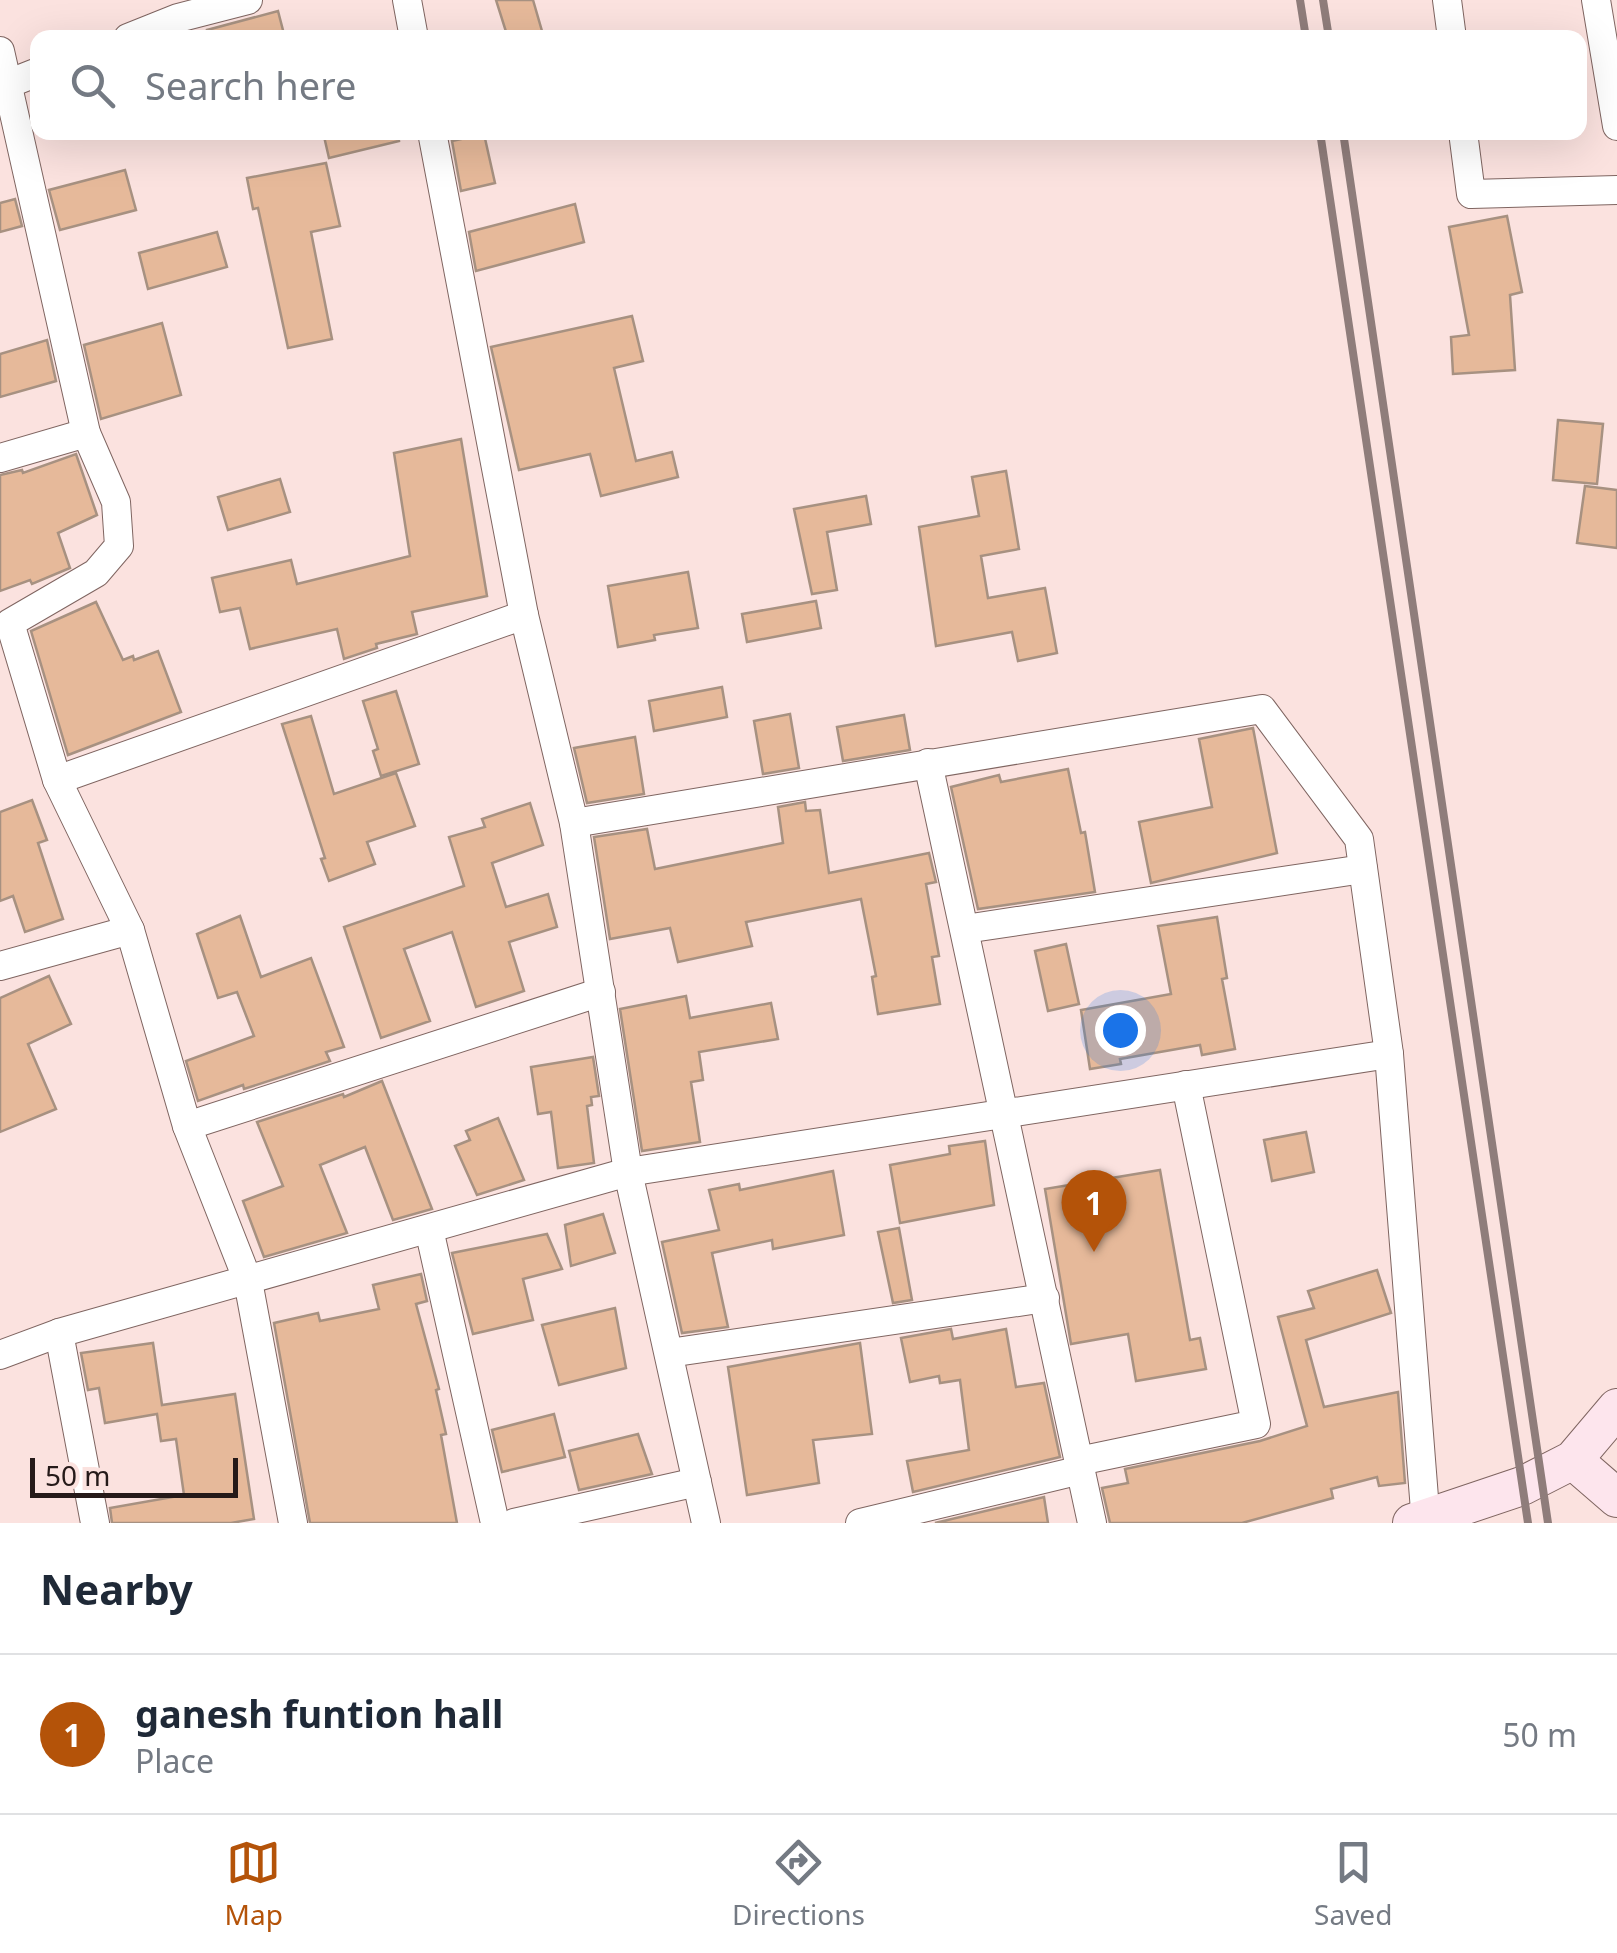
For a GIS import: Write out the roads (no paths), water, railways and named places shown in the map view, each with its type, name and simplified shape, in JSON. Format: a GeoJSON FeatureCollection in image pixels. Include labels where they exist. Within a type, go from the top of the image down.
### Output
{"type":"FeatureCollection","features":[{"type":"Feature","properties":{"kind":"main road"},"geometry":{"type":"LineString","coordinates":[[1422,1521],[1522,1486],[1573,1460],[1617,1408]]}},
{"type":"Feature","properties":{"kind":"main road"},"geometry":{"type":"LineString","coordinates":[[1573,1460],[1617,1498]]}},
{"type":"Feature","properties":{"kind":"street"},"geometry":{"type":"LineString","coordinates":[[141,30],[175,9],[248,0]]}},
{"type":"Feature","properties":{"kind":"street"},"geometry":{"type":"LineString","coordinates":[[407,0],[413,30]]}},
{"type":"Feature","properties":{"kind":"street"},"geometry":{"type":"LineString","coordinates":[[1447,0],[1451,30]]}},
{"type":"Feature","properties":{"kind":"street"},"geometry":{"type":"LineString","coordinates":[[1596,0],[1617,126]]}},
{"type":"Feature","properties":{"kind":"street"},"geometry":{"type":"LineString","coordinates":[[0,51],[86,433],[116,502],[119,546],[96,573],[10,623],[57,780],[130,930],[187,1126],[248,1282],[284,1521]]}},
{"type":"Feature","properties":{"kind":"street"},"geometry":{"type":"LineString","coordinates":[[5,85],[30,75]]}},
{"type":"Feature","properties":{"kind":"street"},"geometry":{"type":"LineString","coordinates":[[434,140],[524,615],[574,823],[628,1172],[706,1523]]}},
{"type":"Feature","properties":{"kind":"street"},"geometry":{"type":"LineString","coordinates":[[1464,140],[1471,194],[1617,190]]}},
{"type":"Feature","properties":{"kind":"street"},"geometry":{"type":"LineString","coordinates":[[0,458],[86,433]]}},
{"type":"Feature","properties":{"kind":"street"},"geometry":{"type":"LineString","coordinates":[[57,780],[524,615]]}},
{"type":"Feature","properties":{"kind":"street"},"geometry":{"type":"LineString","coordinates":[[574,823],[1262,708],[1358,839],[1389,1054],[1422,1521]]}},
{"type":"Feature","properties":{"kind":"street"},"geometry":{"type":"LineString","coordinates":[[928,762],[1092,1523]]}},
{"type":"Feature","properties":{"kind":"street"},"geometry":{"type":"LineString","coordinates":[[965,929],[1363,869]]}},
{"type":"Feature","properties":{"kind":"street"},"geometry":{"type":"LineString","coordinates":[[0,966],[130,930]]}},
{"type":"Feature","properties":{"kind":"street"},"geometry":{"type":"LineString","coordinates":[[187,1126],[600,992]]}},
{"type":"Feature","properties":{"kind":"street"},"geometry":{"type":"LineString","coordinates":[[0,1356],[58,1332],[248,1282],[628,1172],[1389,1054]]}},
{"type":"Feature","properties":{"kind":"street"},"geometry":{"type":"LineString","coordinates":[[860,1523],[1256,1424],[1186,1086]]}},
{"type":"Feature","properties":{"kind":"street"},"geometry":{"type":"LineString","coordinates":[[430,1229],[495,1523]]}},
{"type":"Feature","properties":{"kind":"street"},"geometry":{"type":"LineString","coordinates":[[668,1353],[1045,1298]]}},
{"type":"Feature","properties":{"kind":"street"},"geometry":{"type":"LineString","coordinates":[[58,1332],[96,1523]]}},
{"type":"Feature","properties":{"kind":"street"},"geometry":{"type":"LineString","coordinates":[[514,1523],[696,1482]]}},
{"type":"Feature","properties":{"kind":"railway"},"geometry":{"type":"LineString","coordinates":[[1300,0],[1305,30]]}},
{"type":"Feature","properties":{"kind":"railway"},"geometry":{"type":"LineString","coordinates":[[1323,0],[1328,30]]}},
{"type":"Feature","properties":{"kind":"railway"},"geometry":{"type":"LineString","coordinates":[[1321,140],[1528,1523]]}},
{"type":"Feature","properties":{"kind":"railway"},"geometry":{"type":"LineString","coordinates":[[1344,140],[1548,1523]]}},
{"type":"Feature","properties":{"kind":"place","name":"ganesh funtion hall"},"geometry":{"type":"Point","coordinates":[1094,1252]}}]}
